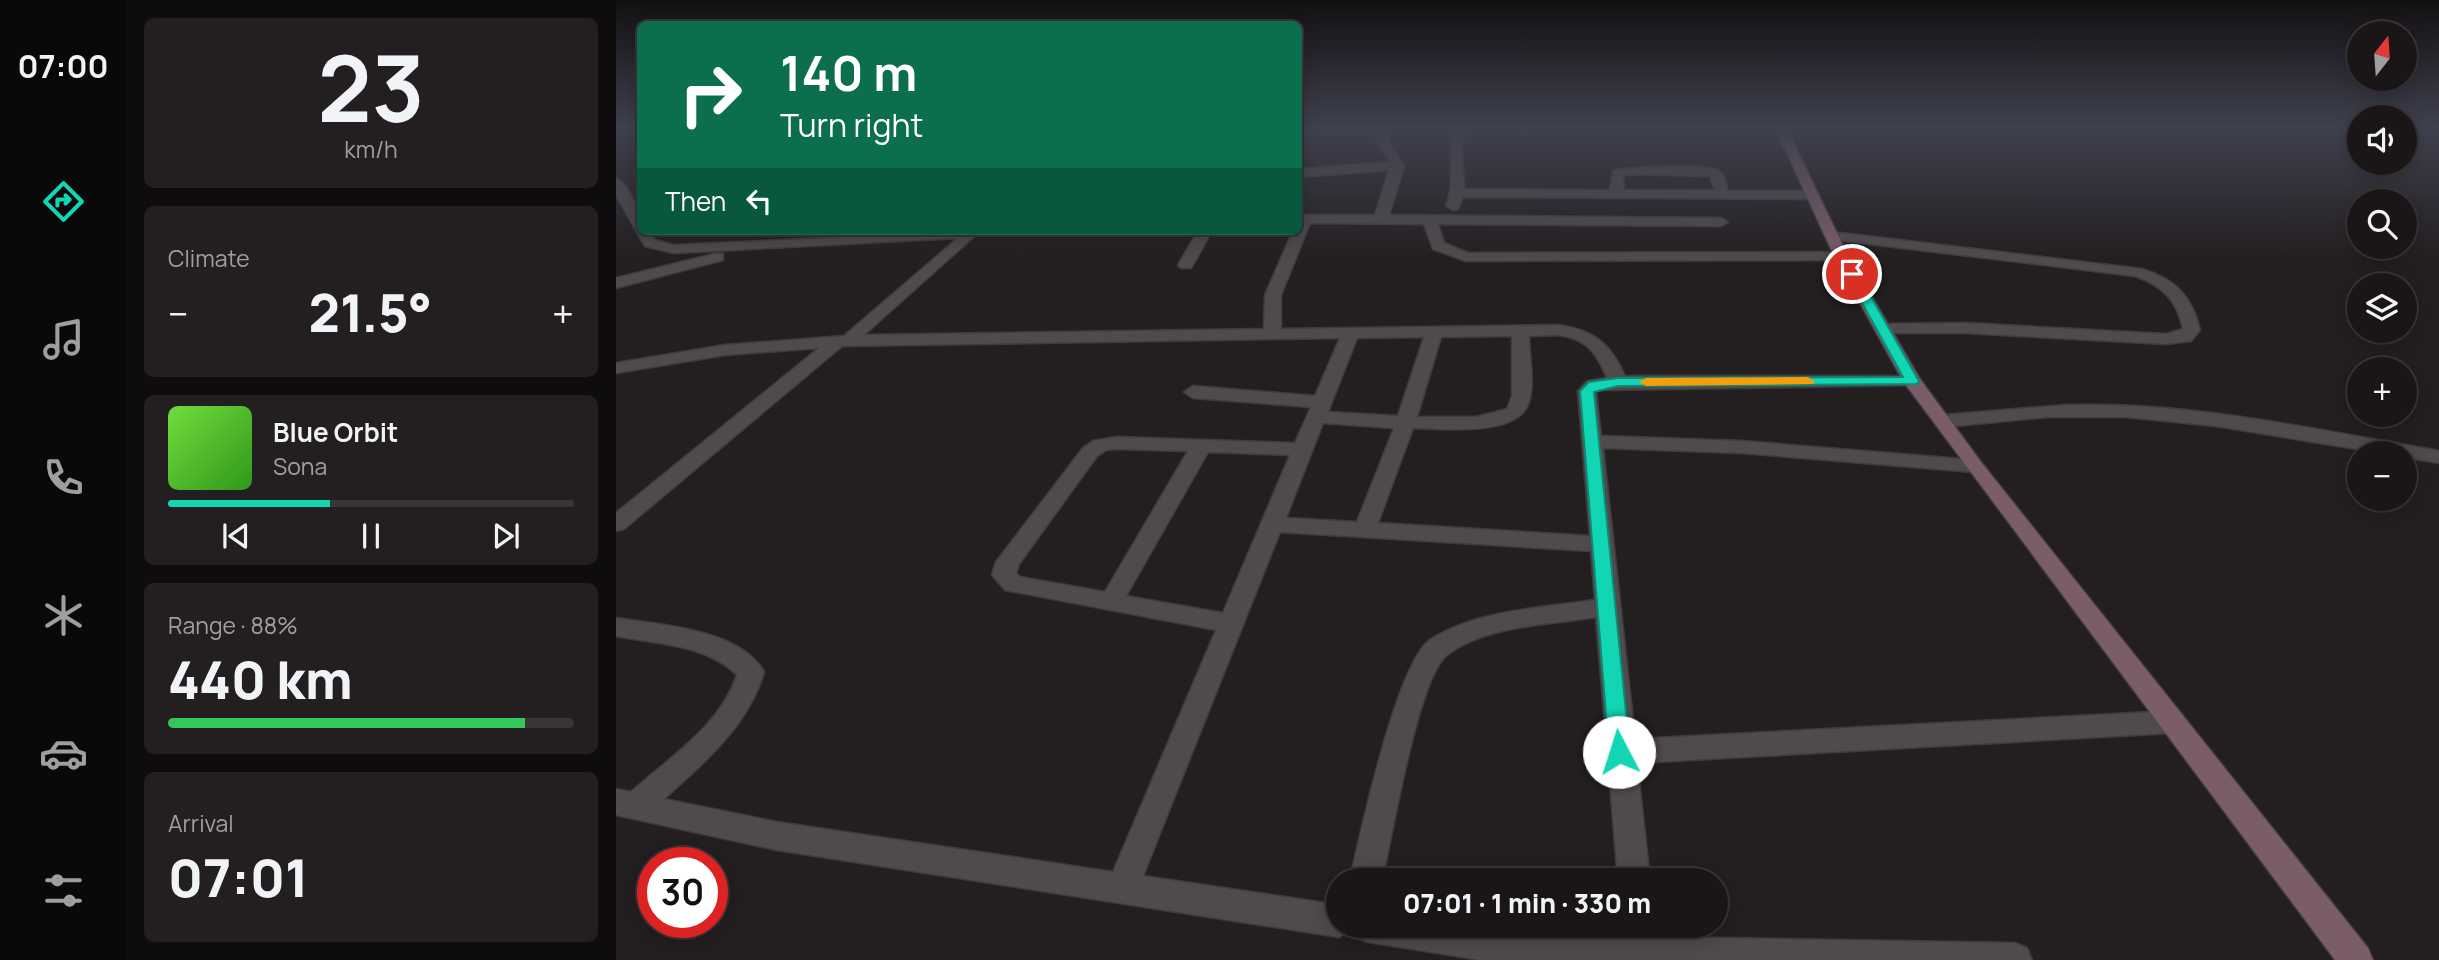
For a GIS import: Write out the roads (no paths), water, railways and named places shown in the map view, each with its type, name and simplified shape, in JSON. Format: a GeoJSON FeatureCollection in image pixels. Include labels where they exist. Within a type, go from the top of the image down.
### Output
{"type":"FeatureCollection","features":[{"type":"Feature","properties":{"kind":"street"},"geometry":{"type":"LineString","coordinates":[[1381,220],[1396,172]]}},
{"type":"Feature","properties":{"kind":"street"},"geometry":{"type":"LineString","coordinates":[[1456,172],[1458,193],[1437,220],[1438,246],[1450,253],[1476,258],[1837,246],[2137,272],[2168,283],[2176,291],[2192,330],[2185,337],[2166,339],[1966,328],[1884,329]]}},
{"type":"Feature","properties":{"kind":"street"},"geometry":{"type":"LineString","coordinates":[[1617,195],[1617,174],[1625,172]]}},
{"type":"Feature","properties":{"kind":"street"},"geometry":{"type":"LineString","coordinates":[[1705,172],[1713,172],[1718,177],[1723,195]]}},
{"type":"Feature","properties":{"kind":"street"},"geometry":{"type":"LineString","coordinates":[[1800,172],[1837,246],[1912,381],[1944,421],[1974,467],[2356,960]]}},
{"type":"Feature","properties":{"kind":"street"},"geometry":{"type":"LineString","coordinates":[[616,182],[637,222]]}},
{"type":"Feature","properties":{"kind":"street"},"geometry":{"type":"LineString","coordinates":[[1458,193],[1811,195]]}},
{"type":"Feature","properties":{"kind":"street"},"geometry":{"type":"LineString","coordinates":[[1302,219],[1721,222]]}},
{"type":"Feature","properties":{"kind":"street"},"geometry":{"type":"LineString","coordinates":[[644,235],[650,243],[658,247],[692,249],[879,235]]}},
{"type":"Feature","properties":{"kind":"street"},"geometry":{"type":"LineString","coordinates":[[616,524],[970,235]]}},
{"type":"Feature","properties":{"kind":"street"},"geometry":{"type":"LineString","coordinates":[[1186,265],[1203,235]]}},
{"type":"Feature","properties":{"kind":"street"},"geometry":{"type":"LineString","coordinates":[[1272,332],[1273,295],[1296,235]]}},
{"type":"Feature","properties":{"kind":"street"},"geometry":{"type":"LineString","coordinates":[[616,283],[764,245]]}},
{"type":"Feature","properties":{"kind":"street"},"geometry":{"type":"LineString","coordinates":[[1194,392],[1407,421],[1470,422],[1509,416],[1519,406],[1521,396],[1520,330]]}},
{"type":"Feature","properties":{"kind":"street"},"geometry":{"type":"LineString","coordinates":[[616,368],[725,350],[844,340],[1559,330],[1589,336],[1604,350],[1618,382]]}},
{"type":"Feature","properties":{"kind":"street"},"geometry":{"type":"LineString","coordinates":[[1364,531],[1407,421],[1434,331]]}},
{"type":"Feature","properties":{"kind":"street"},"geometry":{"type":"LineString","coordinates":[[1122,888],[1273,524],[1317,409],[1351,332]]}},
{"type":"Feature","properties":{"kind":"street"},"geometry":{"type":"LineString","coordinates":[[1632,868],[1587,391],[1594,385],[1618,382],[1912,381]]}},
{"type":"Feature","properties":{"kind":"street"},"geometry":{"type":"LineString","coordinates":[[1944,421],[2038,412],[2138,413],[2221,423],[2439,457]]}},
{"type":"Feature","properties":{"kind":"street"},"geometry":{"type":"LineString","coordinates":[[1592,442],[1742,447],[1974,467]]}},
{"type":"Feature","properties":{"kind":"street"},"geometry":{"type":"LineString","coordinates":[[1231,624],[1013,584],[1004,575],[1008,562],[1024,540],[1090,452],[1100,445],[1302,449]]}},
{"type":"Feature","properties":{"kind":"street"},"geometry":{"type":"LineString","coordinates":[[1111,602],[1201,446]]}},
{"type":"Feature","properties":{"kind":"street"},"geometry":{"type":"LineString","coordinates":[[1273,524],[1601,544]]}},
{"type":"Feature","properties":{"kind":"street"},"geometry":{"type":"LineString","coordinates":[[1369,868],[1410,700],[1419,672],[1437,649],[1482,629],[1606,607]]}},
{"type":"Feature","properties":{"kind":"street"},"geometry":{"type":"LineString","coordinates":[[616,627],[715,647],[738,657],[751,672],[748,691],[726,721],[625,804]]}},
{"type":"Feature","properties":{"kind":"street"},"geometry":{"type":"LineString","coordinates":[[1619,752],[2172,722]]}},
{"type":"Feature","properties":{"kind":"street"},"geometry":{"type":"LineString","coordinates":[[625,804],[777,836],[1326,919]]}},
{"type":"Feature","properties":{"kind":"street"},"geometry":{"type":"LineString","coordinates":[[1435,938],[1536,956],[1640,940],[2015,960]]}}]}
